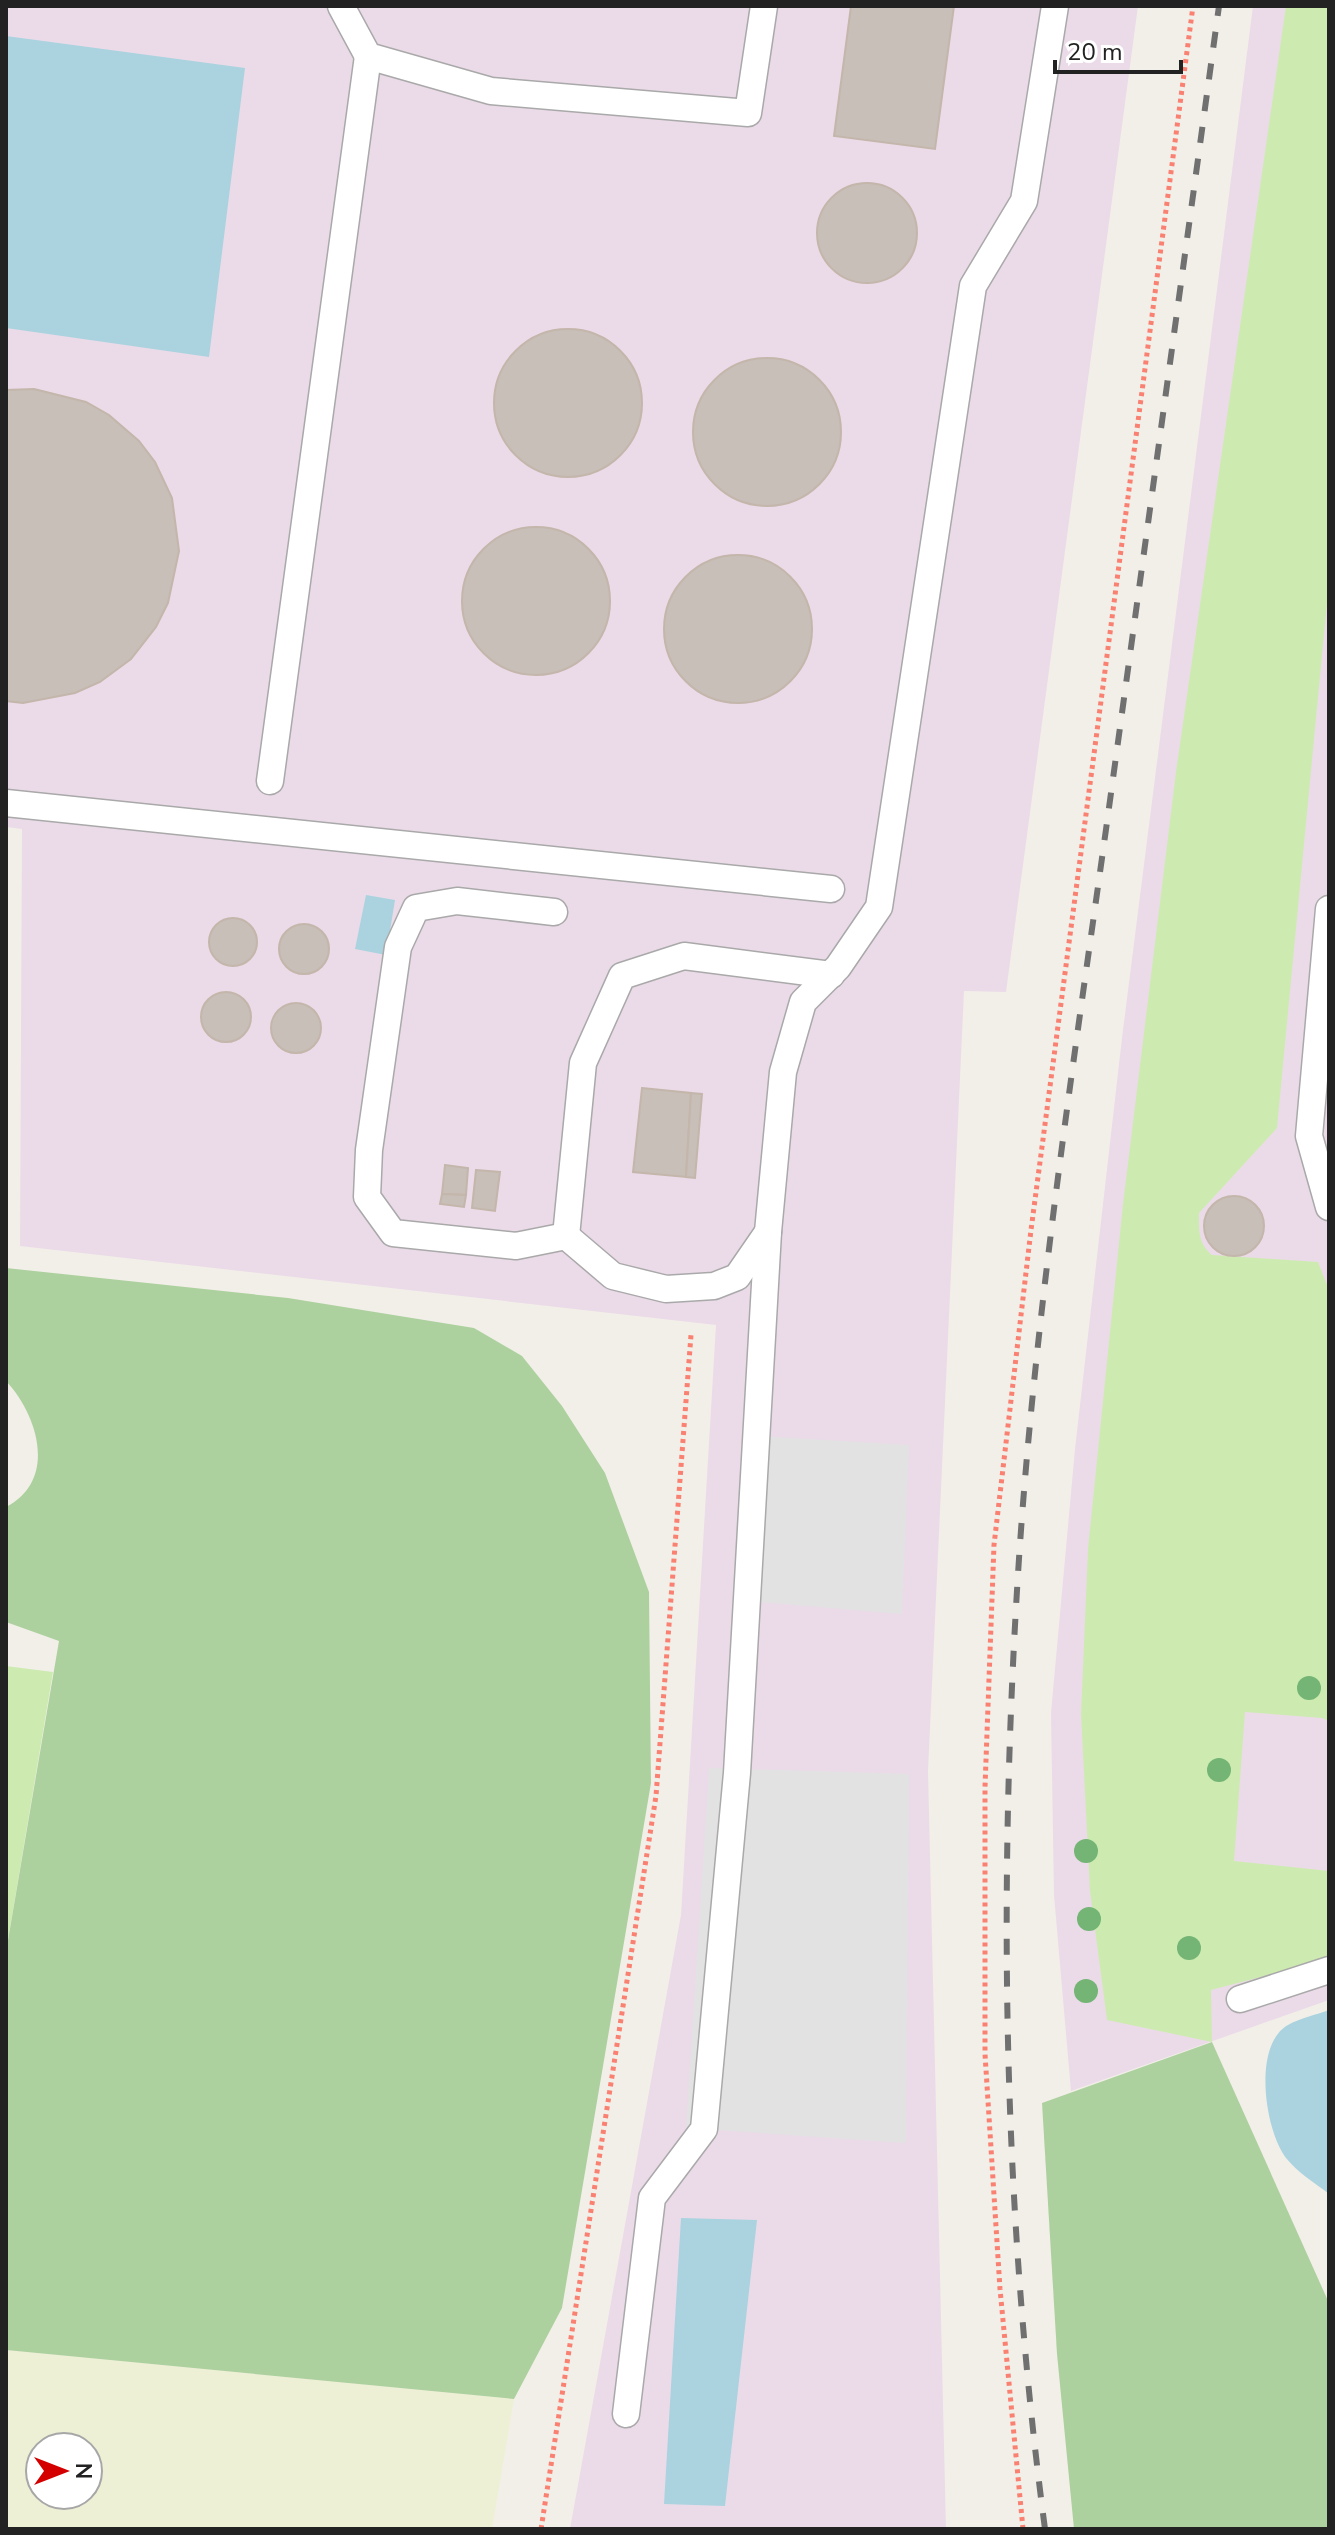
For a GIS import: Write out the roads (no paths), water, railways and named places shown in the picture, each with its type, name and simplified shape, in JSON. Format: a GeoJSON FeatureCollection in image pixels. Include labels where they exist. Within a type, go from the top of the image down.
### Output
{"type":"FeatureCollection","features":[{"type":"Feature","properties":{"kind":"lane"},"geometry":{"type":"LineString","coordinates":[[270,781],[368,56],[341,6]]}},
{"type":"Feature","properties":{"kind":"lane"},"geometry":{"type":"LineString","coordinates":[[368,56],[491,91],[748,113],[764,6]]}},
{"type":"Feature","properties":{"kind":"lane"},"geometry":{"type":"LineString","coordinates":[[626,2414],[652,2198],[704,2129],[737,1773],[768,1232],[783,1072],[803,1002],[831,975],[879,907],[973,286],[1024,201],[1055,6]]}},
{"type":"Feature","properties":{"kind":"lane"},"geometry":{"type":"LineString","coordinates":[[6,803],[831,889]]}},
{"type":"Feature","properties":{"kind":"lane"},"geometry":{"type":"LineString","coordinates":[[554,912],[457,901],[416,908],[398,947],[369,1150],[367,1197],[393,1233],[516,1246],[566,1236]]}},
{"type":"Feature","properties":{"kind":"lane"},"geometry":{"type":"LineString","coordinates":[[1329,909],[1309,1136],[1329,1207]]}},
{"type":"Feature","properties":{"kind":"lane"},"geometry":{"type":"LineString","coordinates":[[566,1236],[583,1063],[622,976],[651,964],[684,956],[831,975]]}},
{"type":"Feature","properties":{"kind":"lane"},"geometry":{"type":"LineString","coordinates":[[566,1236],[613,1276],[666,1289],[714,1286],[737,1277],[768,1232]]}},
{"type":"Feature","properties":{"kind":"lane"},"geometry":{"type":"LineString","coordinates":[[1240,1999],[1329,1970]]}},
{"type":"Feature","properties":{"kind":"water"},"geometry":{"type":"Polygon","coordinates":[[[6,36],[245,68],[209,357],[6,328],[6,36]]]}},
{"type":"Feature","properties":{"kind":"water"},"geometry":{"type":"Polygon","coordinates":[[[366,895],[395,900],[386,955],[355,949],[366,895]]]}},
{"type":"Feature","properties":{"kind":"water"},"geometry":{"type":"Polygon","coordinates":[[[1329,2010],[1329,2194],[1301,2173],[1286,2158],[1279,2145],[1268,2109],[1266,2069],[1277,2035],[1288,2025],[1329,2010]]]}},
{"type":"Feature","properties":{"kind":"water"},"geometry":{"type":"Polygon","coordinates":[[[681,2218],[757,2220],[725,2506],[664,2504],[681,2218]]]}},
{"type":"Feature","properties":{"kind":"railway"},"geometry":{"type":"LineString","coordinates":[[1045,2529],[1020,2291],[1008,2052],[1008,1813],[1018,1574],[1034,1384],[1056,1194],[1219,6]]}}]}
